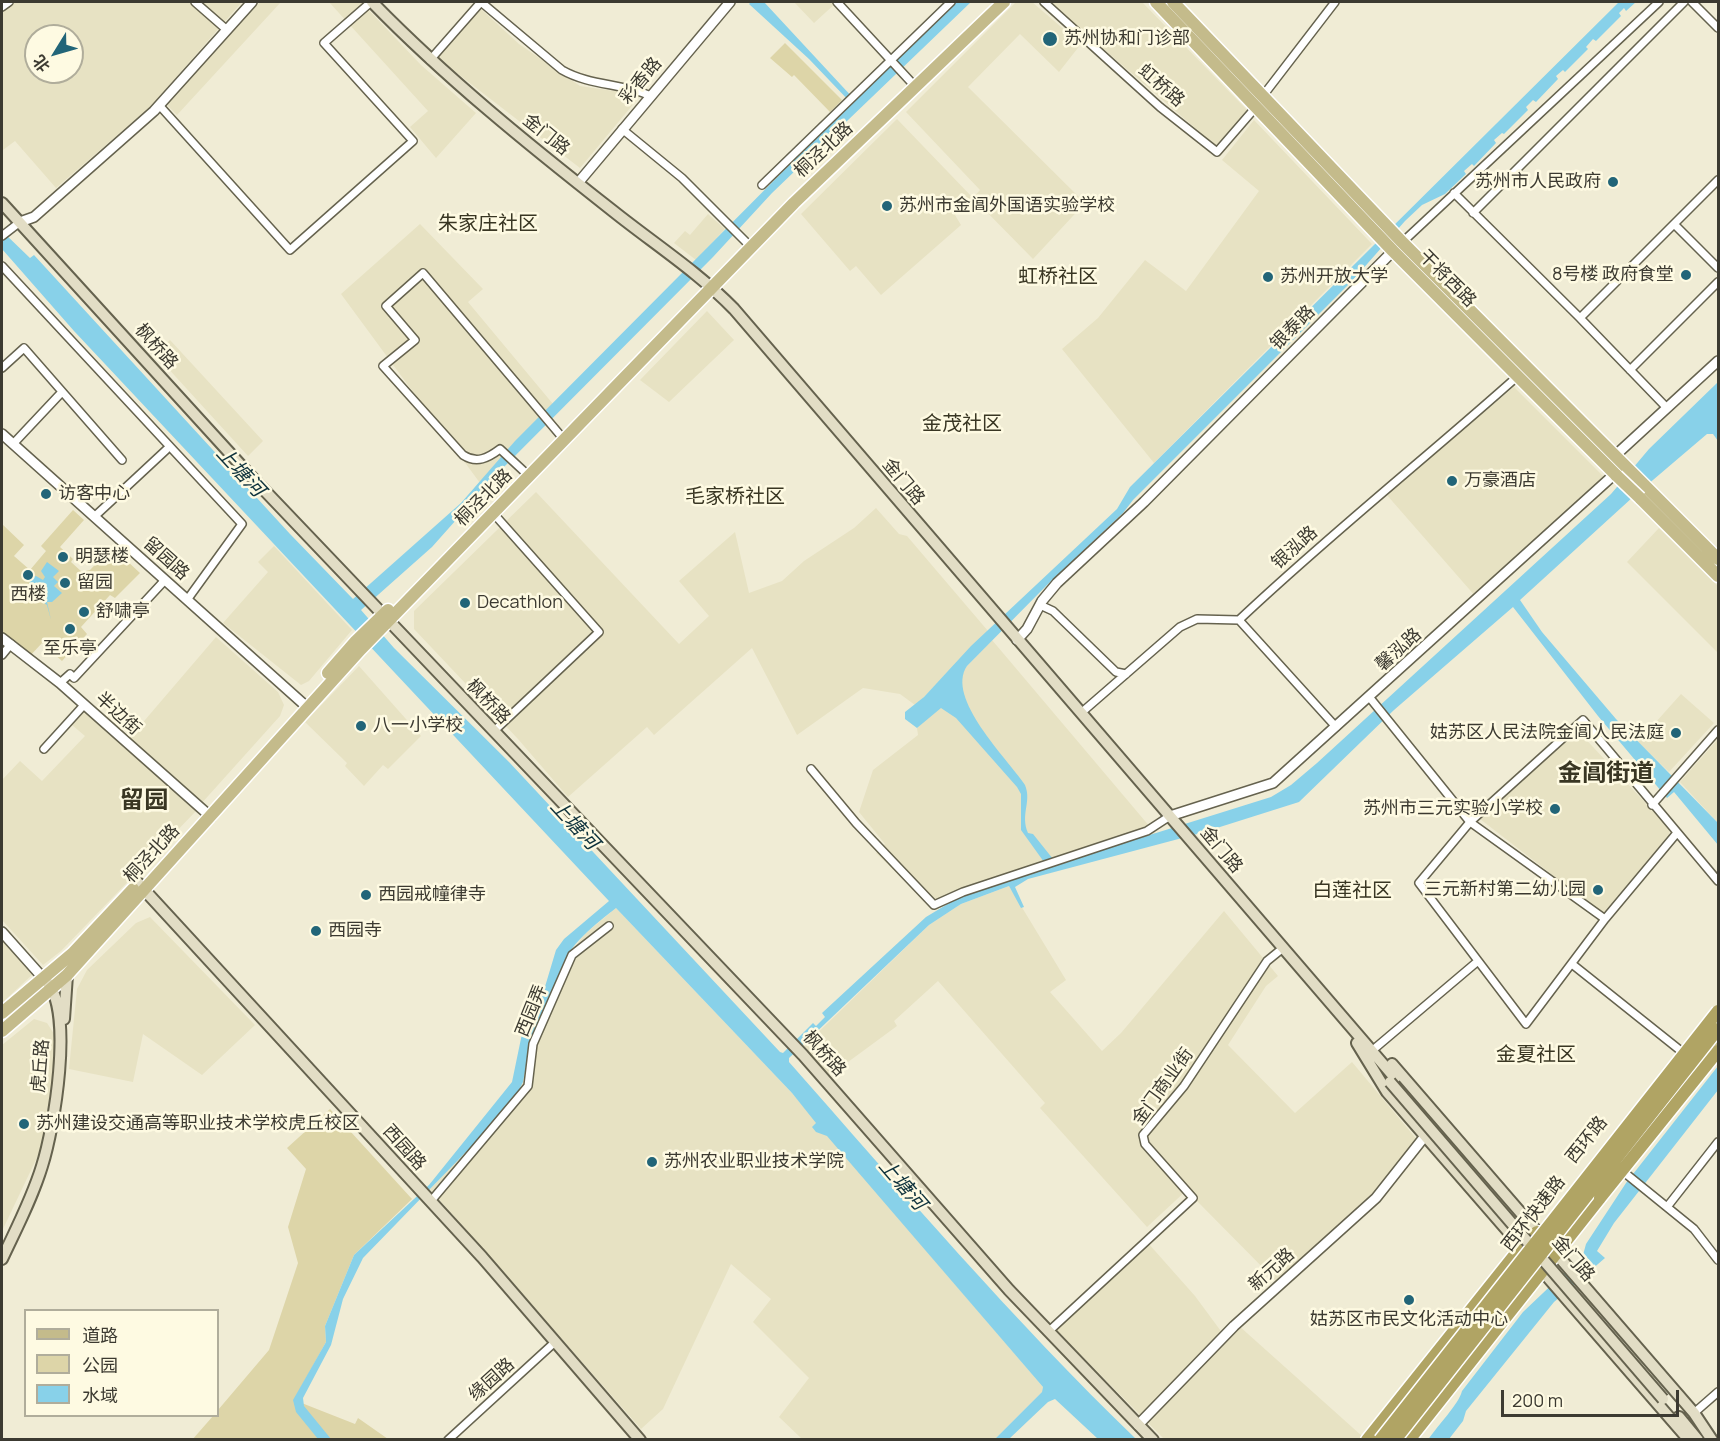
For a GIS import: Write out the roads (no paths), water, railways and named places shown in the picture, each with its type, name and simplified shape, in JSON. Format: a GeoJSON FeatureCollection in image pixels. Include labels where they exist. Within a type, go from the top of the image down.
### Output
{"type":"FeatureCollection","features":[{"type":"Feature","properties":{"kind":"highway","name":"西环快速路"},"geometry":{"type":"LineString","coordinates":[[1380,1440],[1717,1010]]}},
{"type":"Feature","properties":{"kind":"highway","name":"西环快速路"},"geometry":{"type":"LineString","coordinates":[[1395,1440],[1719,1029]]}},
{"type":"Feature","properties":{"kind":"highway"},"geometry":{"type":"LineString","coordinates":[[1409,1440],[1544,1273],[1554,1252],[1719,1051]]}},
{"type":"Feature","properties":{"kind":"highway"},"geometry":{"type":"LineString","coordinates":[[1367,1440],[1537,1232]]}},
{"type":"Feature","properties":{"kind":"main road","name":"金门路"},"geometry":{"type":"LineString","coordinates":[[371,2],[430,60],[707,286],[1172,822]]}},
{"type":"Feature","properties":{"kind":"main road","name":"桐泾北路"},"geometry":{"type":"LineString","coordinates":[[2,1013],[73,953],[141,886],[208,815],[380,619],[527,475],[803,184],[994,2]]}},
{"type":"Feature","properties":{"kind":"main road","name":"桐泾北路"},"geometry":{"type":"LineString","coordinates":[[380,619],[494,514],[561,436],[707,286],[1004,2]]}},
{"type":"Feature","properties":{"kind":"main road","name":"干将西路"},"geometry":{"type":"LineString","coordinates":[[1156,2],[1259,102],[1519,375],[1610,460]]}},
{"type":"Feature","properties":{"kind":"main road","name":"干将西路"},"geometry":{"type":"LineString","coordinates":[[1173,2],[1259,102]]}},
{"type":"Feature","properties":{"kind":"main road","name":"枫桥路"},"geometry":{"type":"LineString","coordinates":[[2,203],[247,472],[360,589],[380,619],[494,731],[784,1034],[1048,1332],[1153,1440]]}},
{"type":"Feature","properties":{"kind":"main road","name":"干将西路"},"geometry":{"type":"LineString","coordinates":[[1390,239],[1644,494],[1719,576]]}},
{"type":"Feature","properties":{"kind":"main road","name":"干将西路"},"geometry":{"type":"LineString","coordinates":[[1644,494],[1719,559]]}},
{"type":"Feature","properties":{"kind":"main road","name":"金门路"},"geometry":{"type":"LineString","coordinates":[[1006,632],[1017,640],[1081,713],[1186,839],[1665,1397],[1698,1440]]}},
{"type":"Feature","properties":{"kind":"main road","name":"桐泾北路"},"geometry":{"type":"LineString","coordinates":[[2,1031],[67,975],[141,886]]}},
{"type":"Feature","properties":{"kind":"main road","name":"西园路"},"geometry":{"type":"LineString","coordinates":[[141,886],[425,1195],[640,1440]]}},
{"type":"Feature","properties":{"kind":"main road"},"geometry":{"type":"LineString","coordinates":[[61,1040],[67,975]]}},
{"type":"Feature","properties":{"kind":"main road","name":"虎丘路"},"geometry":{"type":"LineString","coordinates":[[2,1259],[28,1204],[52,1132],[61,1040],[60,1017],[52,989],[43,978]]}},
{"type":"Feature","properties":{"kind":"main road","name":"西环路"},"geometry":{"type":"LineString","coordinates":[[1537,1232],[1717,1010]]}},
{"type":"Feature","properties":{"kind":"main road"},"geometry":{"type":"LineString","coordinates":[[1359,1041],[1374,1049],[1398,1071],[1694,1413],[1712,1440]]}},
{"type":"Feature","properties":{"kind":"main road"},"geometry":{"type":"LineString","coordinates":[[1359,1041],[1387,1092],[1689,1440]]}},
{"type":"Feature","properties":{"kind":"main road"},"geometry":{"type":"LineString","coordinates":[[1554,1252],[1618,1167],[1719,1041]]}},
{"type":"Feature","properties":{"kind":"main road"},"geometry":{"type":"LineString","coordinates":[[1373,1440],[1522,1248]]}},
{"type":"Feature","properties":{"kind":"main road"},"geometry":{"type":"LineString","coordinates":[[1403,1440],[1544,1273]]}},
{"type":"Feature","properties":{"kind":"main road","name":"金门路"},"geometry":{"type":"LineString","coordinates":[[1665,1397],[1707,1440]]}},
{"type":"Feature","properties":{"kind":"street"},"geometry":{"type":"LineString","coordinates":[[2,7],[9,2]]}},
{"type":"Feature","properties":{"kind":"street"},"geometry":{"type":"LineString","coordinates":[[195,2],[227,30]]}},
{"type":"Feature","properties":{"kind":"street"},"geometry":{"type":"LineString","coordinates":[[4,234],[20,222],[34,217],[159,105],[252,2]]}},
{"type":"Feature","properties":{"kind":"street"},"geometry":{"type":"LineString","coordinates":[[159,105],[290,250],[413,141],[324,43],[371,2]]}},
{"type":"Feature","properties":{"kind":"street"},"geometry":{"type":"LineString","coordinates":[[430,60],[481,2],[562,70],[577,79],[636,89],[651,96]]}},
{"type":"Feature","properties":{"kind":"street","name":"彩香路"},"geometry":{"type":"LineString","coordinates":[[578,183],[730,2]]}},
{"type":"Feature","properties":{"kind":"street"},"geometry":{"type":"LineString","coordinates":[[837,2],[910,82]]}},
{"type":"Feature","properties":{"kind":"street"},"geometry":{"type":"LineString","coordinates":[[762,185],[852,95],[891,62],[951,2]]}},
{"type":"Feature","properties":{"kind":"street","name":"虹桥路"},"geometry":{"type":"LineString","coordinates":[[1044,2],[1160,107],[1217,152],[1259,102]]}},
{"type":"Feature","properties":{"kind":"street"},"geometry":{"type":"LineString","coordinates":[[1259,102],[1335,2]]}},
{"type":"Feature","properties":{"kind":"street","name":"银泰路"},"geometry":{"type":"LineString","coordinates":[[1017,640],[1028,629],[1040,605],[1057,583],[1144,502],[1390,239],[1454,193],[1659,2]]}},
{"type":"Feature","properties":{"kind":"street"},"geometry":{"type":"LineString","coordinates":[[1473,213],[1684,2]]}},
{"type":"Feature","properties":{"kind":"street"},"geometry":{"type":"LineString","coordinates":[[1692,2],[1719,28]]}},
{"type":"Feature","properties":{"kind":"street"},"geometry":{"type":"LineString","coordinates":[[622,129],[682,178],[747,243]]}},
{"type":"Feature","properties":{"kind":"street"},"geometry":{"type":"LineString","coordinates":[[1580,318],[1719,180]]}},
{"type":"Feature","properties":{"kind":"street"},"geometry":{"type":"LineString","coordinates":[[1454,193],[1667,408]]}},
{"type":"Feature","properties":{"kind":"street"},"geometry":{"type":"LineString","coordinates":[[1674,224],[1719,268]]}},
{"type":"Feature","properties":{"kind":"street"},"geometry":{"type":"LineString","coordinates":[[2,266],[242,524],[187,600]]}},
{"type":"Feature","properties":{"kind":"street"},"geometry":{"type":"LineString","coordinates":[[527,475],[500,449],[480,460],[470,460],[463,455],[383,366],[415,340],[386,306],[423,273],[561,436]]}},
{"type":"Feature","properties":{"kind":"street"},"geometry":{"type":"LineString","coordinates":[[1630,370],[1719,282]]}},
{"type":"Feature","properties":{"kind":"street"},"geometry":{"type":"LineString","coordinates":[[2,368],[24,348],[122,460]]}},
{"type":"Feature","properties":{"kind":"street"},"geometry":{"type":"LineString","coordinates":[[1610,460],[1719,361]]}},
{"type":"Feature","properties":{"kind":"street","name":"银泓路"},"geometry":{"type":"LineString","coordinates":[[1239,620],[1372,500],[1446,440],[1519,375]]}},
{"type":"Feature","properties":{"kind":"street"},"geometry":{"type":"LineString","coordinates":[[13,444],[61,393]]}},
{"type":"Feature","properties":{"kind":"street","name":"留园路"},"geometry":{"type":"LineString","coordinates":[[2,434],[306,705]]}},
{"type":"Feature","properties":{"kind":"street"},"geometry":{"type":"LineString","coordinates":[[94,517],[166,450]]}},
{"type":"Feature","properties":{"kind":"street","name":"馨泓路"},"geometry":{"type":"LineString","coordinates":[[1172,822],[1273,783],[1336,727],[1372,701],[1620,470]]}},
{"type":"Feature","properties":{"kind":"street"},"geometry":{"type":"LineString","coordinates":[[494,514],[599,632],[494,731]]}},
{"type":"Feature","properties":{"kind":"street"},"geometry":{"type":"LineString","coordinates":[[60,683],[70,674],[74,678],[165,580]]}},
{"type":"Feature","properties":{"kind":"street"},"geometry":{"type":"LineString","coordinates":[[1040,605],[1053,611],[1116,672],[1126,674]]}},
{"type":"Feature","properties":{"kind":"street"},"geometry":{"type":"LineString","coordinates":[[1081,713],[1180,627],[1197,619],[1239,620],[1336,727]]}},
{"type":"Feature","properties":{"kind":"street","name":"半边街"},"geometry":{"type":"LineString","coordinates":[[2,638],[60,683],[208,815]]}},
{"type":"Feature","properties":{"kind":"street"},"geometry":{"type":"LineString","coordinates":[[2,655],[11,644]]}},
{"type":"Feature","properties":{"kind":"street"},"geometry":{"type":"LineString","coordinates":[[1372,701],[1470,822],[1605,920]]}},
{"type":"Feature","properties":{"kind":"street"},"geometry":{"type":"LineString","coordinates":[[44,748],[84,705]]}},
{"type":"Feature","properties":{"kind":"street"},"geometry":{"type":"LineString","coordinates":[[1676,834],[1605,920],[1526,1024],[1419,883],[1470,822],[1583,720],[1676,834],[1719,881]]}},
{"type":"Feature","properties":{"kind":"street"},"geometry":{"type":"LineString","coordinates":[[1652,805],[1719,730]]}},
{"type":"Feature","properties":{"kind":"street"},"geometry":{"type":"LineString","coordinates":[[811,769],[856,823],[934,905],[963,892],[1172,822]]}},
{"type":"Feature","properties":{"kind":"street","name":"西园弄"},"geometry":{"type":"LineString","coordinates":[[425,1195],[506,1114],[528,1086],[533,1044],[572,955],[609,926]]}},
{"type":"Feature","properties":{"kind":"street"},"geometry":{"type":"LineString","coordinates":[[2,932],[43,978]]}},
{"type":"Feature","properties":{"kind":"street","name":"金门商业街"},"geometry":{"type":"LineString","coordinates":[[1048,1332],[1193,1198],[1145,1144],[1143,1135],[1184,1086],[1268,961],[1281,950]]}},
{"type":"Feature","properties":{"kind":"street"},"geometry":{"type":"LineString","coordinates":[[1374,1049],[1478,961]]}},
{"type":"Feature","properties":{"kind":"street"},"geometry":{"type":"LineString","coordinates":[[1572,964],[1682,1051]]}},
{"type":"Feature","properties":{"kind":"street","name":"新元路"},"geometry":{"type":"LineString","coordinates":[[1138,1425],[1234,1326],[1376,1198],[1425,1136]]}},
{"type":"Feature","properties":{"kind":"street"},"geometry":{"type":"LineString","coordinates":[[1667,1207],[1719,1142]]}},
{"type":"Feature","properties":{"kind":"street"},"geometry":{"type":"LineString","coordinates":[[1600,1153],[1644,1191],[1694,1229],[1719,1260]]}},
{"type":"Feature","properties":{"kind":"street","name":"缘园路"},"geometry":{"type":"LineString","coordinates":[[448,1440],[555,1342]]}},
{"type":"Feature","properties":{"kind":"street"},"geometry":{"type":"LineString","coordinates":[[1694,1413],[1719,1392]]}},
{"type":"Feature","properties":{"kind":"water"},"geometry":{"type":"Polygon","coordinates":[[[764,2],[854,99],[952,2],[971,2],[772,193],[713,257],[497,474],[432,547],[361,610],[394,648],[509,762],[780,1052],[783,1053],[813,1023],[816,1026],[825,1017],[822,1013],[926,917],[961,896],[1044,862],[1021,830],[1021,794],[1017,787],[956,718],[941,708],[917,728],[905,719],[905,712],[924,697],[971,646],[1117,509],[1130,487],[1619,2],[1636,2],[1626,11],[1624,8],[1619,13],[1621,16],[1596,41],[1593,39],[1586,47],[1588,49],[1565,72],[1563,70],[1556,76],[1558,79],[1536,102],[1533,100],[1526,107],[1528,110],[1504,134],[1502,133],[1494,140],[1496,143],[1474,166],[1472,164],[1464,171],[1466,174],[1445,194],[1422,205],[1405,221],[1353,280],[1133,500],[1123,513],[1047,585],[967,666],[962,679],[964,694],[971,711],[1025,785],[1027,797],[1025,820],[1028,833],[1033,834],[1057,864],[1271,797],[1291,785],[1317,763],[1611,494],[1649,449],[1718,382],[1718,441],[1713,434],[1707,434],[1633,497],[1520,600],[1542,632],[1616,719],[1718,823],[1718,845],[1674,792],[1667,798],[1598,716],[1513,607],[1394,710],[1299,802],[1201,833],[1028,879],[1015,887],[1024,907],[1021,908],[1009,886],[961,904],[929,925],[789,1058],[789,1062],[959,1254],[1090,1394],[1136,1439],[1098,1439],[1055,1399],[1048,1402],[1009,1439],[995,1439],[1042,1392],[1043,1387],[827,1136],[816,1132],[812,1127],[816,1123],[792,1093],[616,908],[583,936],[569,952],[531,1040],[523,1082],[516,1096],[496,1121],[363,1258],[343,1299],[331,1345],[303,1398],[304,1406],[331,1439],[318,1439],[296,1412],[293,1400],[326,1342],[325,1326],[354,1255],[429,1185],[512,1082],[524,1024],[541,1000],[556,950],[564,939],[609,901],[74,331],[2,249],[2,231],[30,258],[34,255],[290,534],[353,599],[461,503],[515,441],[851,103],[809,59],[749,4],[764,2]]]}},
{"type":"Feature","properties":{"kind":"water"},"geometry":{"type":"Polygon","coordinates":[[[47,562],[59,571],[53,577],[58,582],[54,586],[62,593],[52,602],[47,602],[51,620],[47,605],[35,596],[38,590],[33,591],[29,585],[31,578],[36,576],[43,580],[45,577],[41,571],[47,562]]]}},
{"type":"Feature","properties":{"kind":"water"},"geometry":{"type":"Polygon","coordinates":[[[1718,1066],[1718,1090],[1614,1223],[1597,1251],[1605,1258],[1554,1302],[1466,1411],[1463,1421],[1449,1439],[1428,1440],[1452,1409],[1462,1391],[1523,1312],[1583,1255],[1586,1244],[1626,1183],[1718,1066]]]}},
{"type":"Feature","properties":{"kind":"place","name":"苏州协和门诊部"},"geometry":{"type":"Point","coordinates":[1050,39]}},
{"type":"Feature","properties":{"kind":"place","name":"苏州市人民政府"},"geometry":{"type":"Point","coordinates":[1613,182]}},
{"type":"Feature","properties":{"kind":"place","name":"苏州市金阊外国语实验学校"},"geometry":{"type":"Point","coordinates":[887,206]}},
{"type":"Feature","properties":{"kind":"place","name":"8号楼 政府食堂"},"geometry":{"type":"Point","coordinates":[1686,275]}},
{"type":"Feature","properties":{"kind":"place","name":"苏州开放大学"},"geometry":{"type":"Point","coordinates":[1268,277]}},
{"type":"Feature","properties":{"kind":"place","name":"万豪酒店"},"geometry":{"type":"Point","coordinates":[1452,481]}},
{"type":"Feature","properties":{"kind":"place","name":"访客中心"},"geometry":{"type":"Point","coordinates":[46,494]}},
{"type":"Feature","properties":{"kind":"place","name":"明瑟楼"},"geometry":{"type":"Point","coordinates":[63,557]}},
{"type":"Feature","properties":{"kind":"place","name":"西楼"},"geometry":{"type":"Point","coordinates":[28,575]}},
{"type":"Feature","properties":{"kind":"place","name":"留园"},"geometry":{"type":"Point","coordinates":[65,583]}},
{"type":"Feature","properties":{"kind":"place","name":"Decathlon"},"geometry":{"type":"Point","coordinates":[465,603]}},
{"type":"Feature","properties":{"kind":"place","name":"舒啸亭"},"geometry":{"type":"Point","coordinates":[84,612]}},
{"type":"Feature","properties":{"kind":"place","name":"至乐亭"},"geometry":{"type":"Point","coordinates":[70,629]}},
{"type":"Feature","properties":{"kind":"place","name":"八一小学校"},"geometry":{"type":"Point","coordinates":[361,726]}},
{"type":"Feature","properties":{"kind":"place","name":"姑苏区人民法院金阊人民法庭"},"geometry":{"type":"Point","coordinates":[1676,733]}},
{"type":"Feature","properties":{"kind":"place","name":"苏州市三元实验小学校"},"geometry":{"type":"Point","coordinates":[1555,809]}},
{"type":"Feature","properties":{"kind":"place","name":"三元新村第二幼儿园"},"geometry":{"type":"Point","coordinates":[1598,890]}},
{"type":"Feature","properties":{"kind":"place","name":"西园戒幢律寺"},"geometry":{"type":"Point","coordinates":[366,895]}},
{"type":"Feature","properties":{"kind":"place","name":"西园寺"},"geometry":{"type":"Point","coordinates":[316,931]}},
{"type":"Feature","properties":{"kind":"place","name":"苏州建设交通高等职业技术学校虎丘校区"},"geometry":{"type":"Point","coordinates":[24,1124]}},
{"type":"Feature","properties":{"kind":"place","name":"苏州农业职业技术学院"},"geometry":{"type":"Point","coordinates":[652,1162]}},
{"type":"Feature","properties":{"kind":"place","name":"姑苏区市民文化活动中心"},"geometry":{"type":"Point","coordinates":[1409,1300]}},
{"type":"Feature","properties":{"kind":"district","name":"朱家庄社区"},"geometry":{"type":"Point","coordinates":[488,224]}},
{"type":"Feature","properties":{"kind":"district","name":"虹桥社区"},"geometry":{"type":"Point","coordinates":[1058,277]}},
{"type":"Feature","properties":{"kind":"district","name":"金茂社区"},"geometry":{"type":"Point","coordinates":[962,424]}},
{"type":"Feature","properties":{"kind":"district","name":"毛家桥社区"},"geometry":{"type":"Point","coordinates":[735,497]}},
{"type":"Feature","properties":{"kind":"district","name":"金阊街道"},"geometry":{"type":"Point","coordinates":[1606,774]}},
{"type":"Feature","properties":{"kind":"district","name":"留园"},"geometry":{"type":"Point","coordinates":[144,801]}},
{"type":"Feature","properties":{"kind":"district","name":"白莲社区"},"geometry":{"type":"Point","coordinates":[1352,891]}},
{"type":"Feature","properties":{"kind":"district","name":"金夏社区"},"geometry":{"type":"Point","coordinates":[1536,1055]}},
{"type":"Feature","properties":{"kind":"water label","name":"上塘河"},"geometry":{"type":"Point","coordinates":[240,472]}},
{"type":"Feature","properties":{"kind":"water label","name":"上塘河"},"geometry":{"type":"Point","coordinates":[574,825]}},
{"type":"Feature","properties":{"kind":"water label","name":"上塘河"},"geometry":{"type":"Point","coordinates":[902,1185]}}]}
